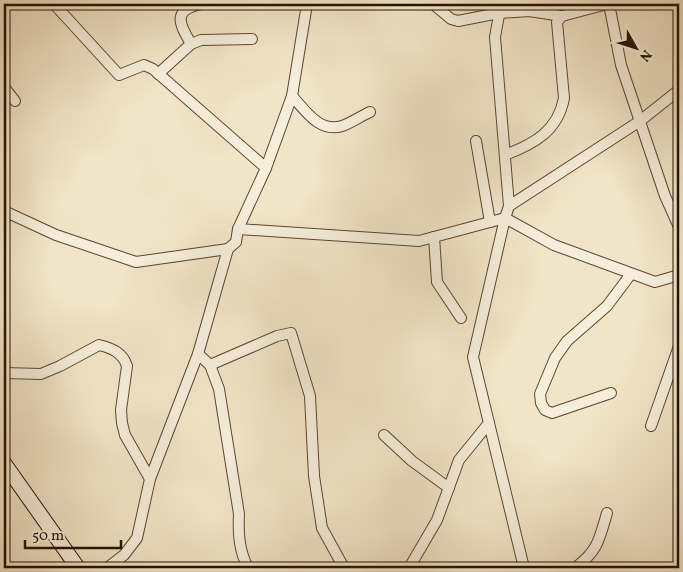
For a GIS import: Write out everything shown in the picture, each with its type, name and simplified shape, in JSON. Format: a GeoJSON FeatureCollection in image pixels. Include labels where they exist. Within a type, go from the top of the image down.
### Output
{"type":"FeatureCollection","features":[{"type":"Feature","properties":{"kind":"street"},"geometry":{"type":"LineString","coordinates":[[54,4],[119,75],[144,65],[153,69],[266,168]]}},
{"type":"Feature","properties":{"kind":"street"},"geometry":{"type":"LineString","coordinates":[[191,44],[181,27],[180,17],[183,12],[201,4]]}},
{"type":"Feature","properties":{"kind":"street"},"geometry":{"type":"LineString","coordinates":[[107,568],[124,555],[137,538],[150,479],[198,354],[228,249],[236,242],[238,229],[266,168],[292,96],[307,4]]}},
{"type":"Feature","properties":{"kind":"street"},"geometry":{"type":"LineString","coordinates":[[433,4],[451,20],[458,21],[500,9],[562,16],[608,4],[621,65],[664,196],[679,227]]}},
{"type":"Feature","properties":{"kind":"street"},"geometry":{"type":"LineString","coordinates":[[500,9],[495,37],[509,206],[473,357],[524,568]]}},
{"type":"Feature","properties":{"kind":"street"},"geometry":{"type":"LineString","coordinates":[[505,155],[527,147],[538,139],[556,121],[562,109],[564,98],[557,22],[562,16]]}},
{"type":"Feature","properties":{"kind":"street"},"geometry":{"type":"LineString","coordinates":[[158,74],[191,44],[201,40],[252,39]]}},
{"type":"Feature","properties":{"kind":"street"},"geometry":{"type":"LineString","coordinates":[[4,87],[15,101]]}},
{"type":"Feature","properties":{"kind":"street"},"geometry":{"type":"LineString","coordinates":[[509,206],[640,121],[679,90]]}},
{"type":"Feature","properties":{"kind":"street"},"geometry":{"type":"LineString","coordinates":[[292,96],[318,123],[332,128],[342,126],[370,112]]}},
{"type":"Feature","properties":{"kind":"street"},"geometry":{"type":"LineString","coordinates":[[476,141],[490,222]]}},
{"type":"Feature","properties":{"kind":"street"},"geometry":{"type":"LineString","coordinates":[[4,212],[56,235],[136,262],[228,249]]}},
{"type":"Feature","properties":{"kind":"street"},"geometry":{"type":"LineString","coordinates":[[238,229],[419,240],[505,218],[554,245],[655,282],[679,275]]}},
{"type":"Feature","properties":{"kind":"street"},"geometry":{"type":"LineString","coordinates":[[434,237],[437,282],[461,318]]}},
{"type":"Feature","properties":{"kind":"street"},"geometry":{"type":"LineString","coordinates":[[611,393],[552,413],[545,410],[541,403],[540,394],[555,358],[563,346],[607,306],[631,274]]}},
{"type":"Feature","properties":{"kind":"street"},"geometry":{"type":"LineString","coordinates":[[210,365],[277,336],[291,333],[310,396],[314,476],[322,528],[344,568]]}},
{"type":"Feature","properties":{"kind":"street"},"geometry":{"type":"LineString","coordinates":[[4,372],[41,374],[100,345],[114,349],[125,360],[127,366],[121,410],[125,435],[150,479]]}},
{"type":"Feature","properties":{"kind":"street"},"geometry":{"type":"LineString","coordinates":[[651,426],[679,346]]}},
{"type":"Feature","properties":{"kind":"street"},"geometry":{"type":"LineString","coordinates":[[198,354],[210,365],[219,389],[239,514],[238,533],[241,555],[248,568]]}},
{"type":"Feature","properties":{"kind":"street"},"geometry":{"type":"LineString","coordinates":[[409,568],[437,520],[460,460],[488,423]]}},
{"type":"Feature","properties":{"kind":"street"},"geometry":{"type":"LineString","coordinates":[[384,435],[412,461],[449,488]]}},
{"type":"Feature","properties":{"kind":"street"},"geometry":{"type":"LineString","coordinates":[[4,463],[78,568]]}},
{"type":"Feature","properties":{"kind":"street"},"geometry":{"type":"LineString","coordinates":[[575,568],[587,559],[598,544],[606,513]]}}]}
